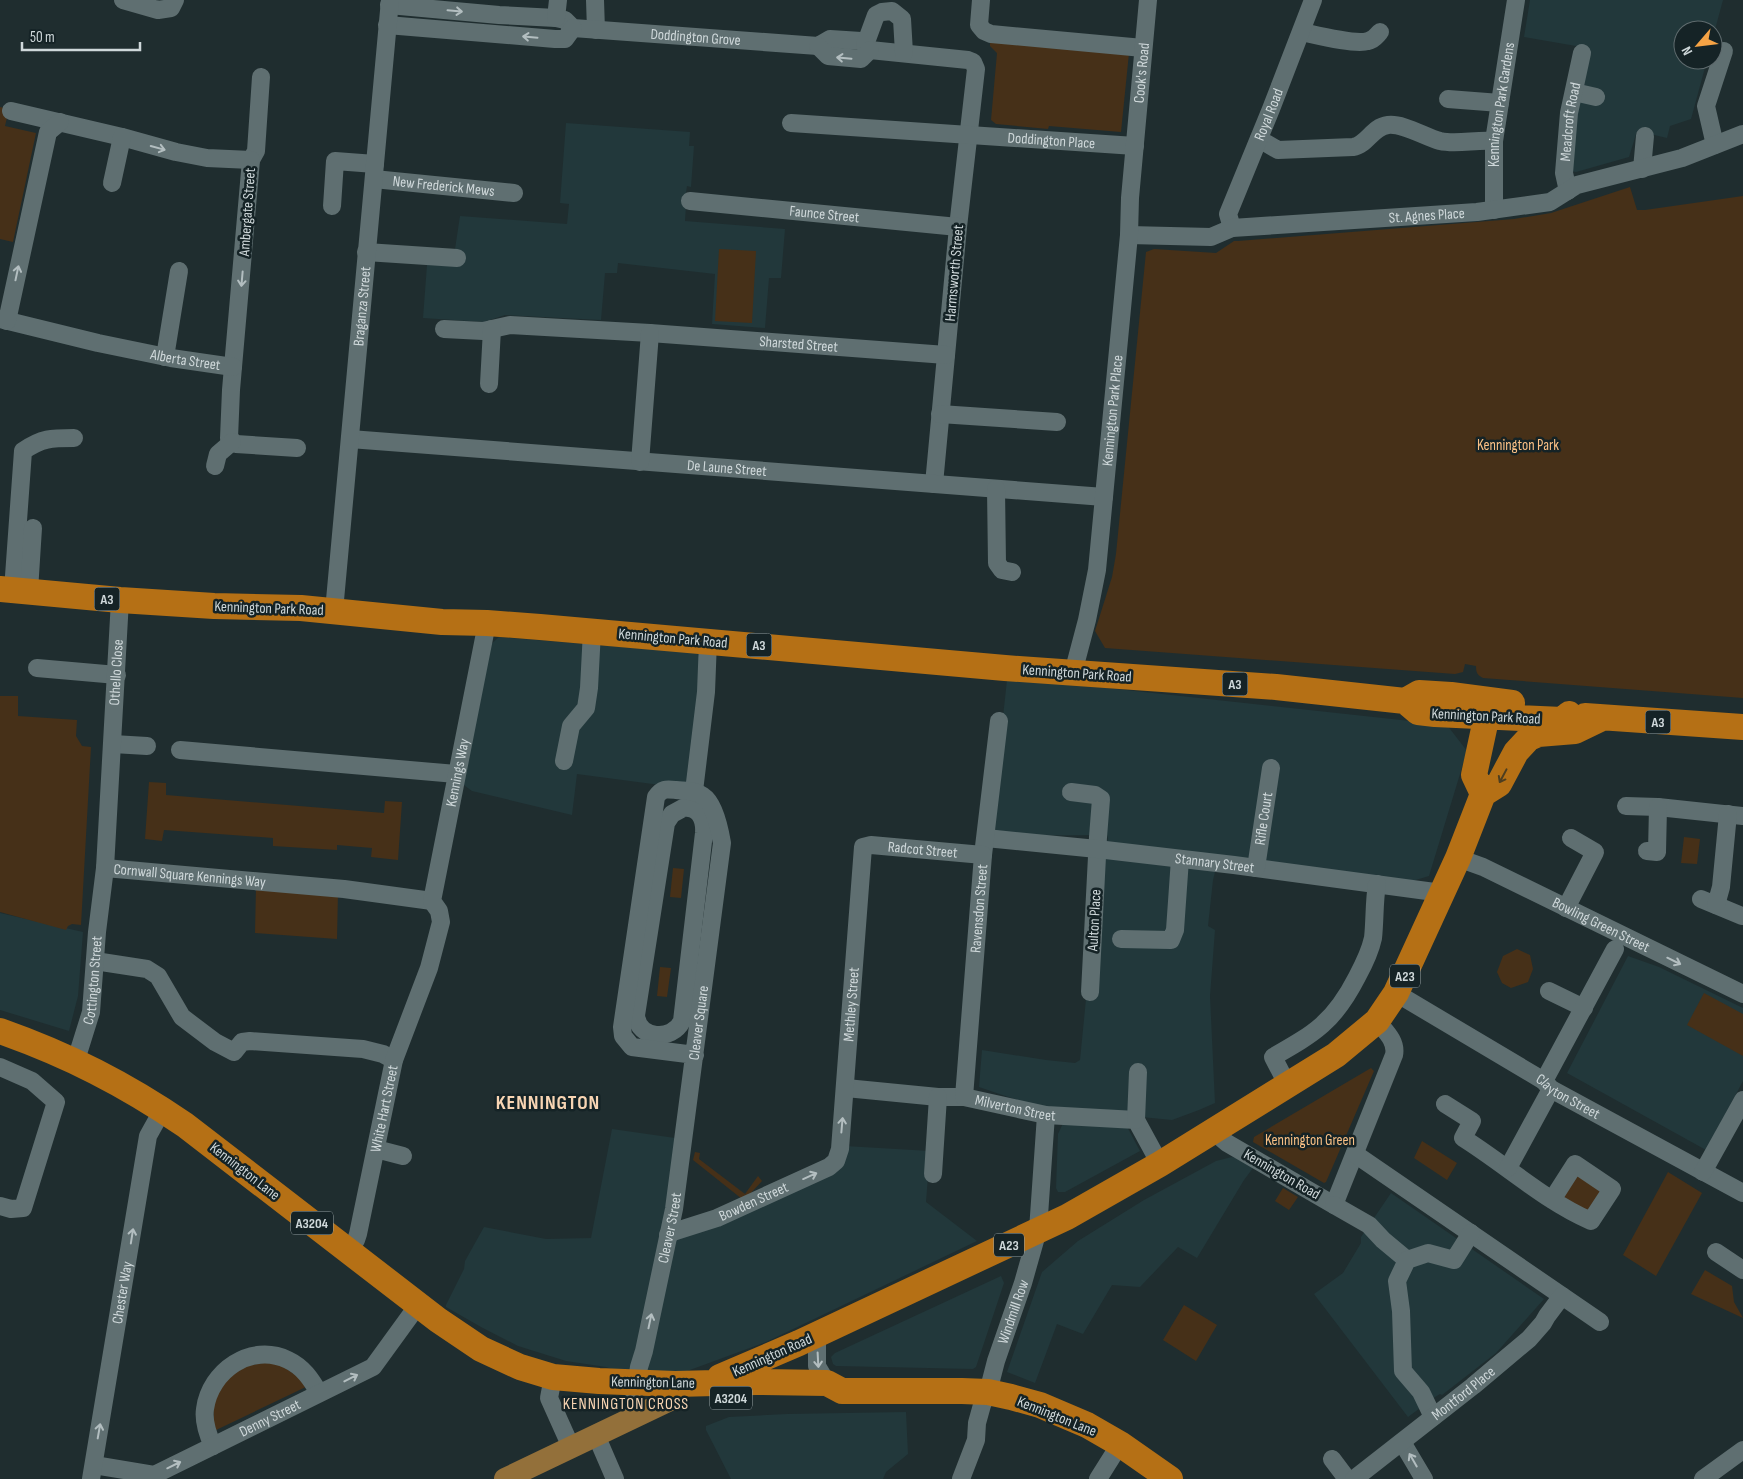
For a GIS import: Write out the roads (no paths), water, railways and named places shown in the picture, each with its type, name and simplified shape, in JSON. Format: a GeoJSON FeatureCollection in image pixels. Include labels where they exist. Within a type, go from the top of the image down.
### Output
{"type":"FeatureCollection","features":[{"type":"Feature","properties":{"kind":"highway","name":"Kennington Park Road"},"geometry":{"type":"LineString","coordinates":[[14,590],[120,600],[214,606],[301,608],[442,622],[487,623],[592,631],[1073,673],[1276,687],[1406,701],[1418,694],[1451,695],[1489,709],[1562,707],[1569,714],[1602,718],[1743,727]]}},
{"type":"Feature","properties":{"kind":"highway"},"geometry":{"type":"LineString","coordinates":[[1483,794],[1474,776],[1489,709]]}},
{"type":"Feature","properties":{"kind":"highway","name":"Kennington Road"},"geometry":{"type":"LineString","coordinates":[[668,1401],[817,1335],[1079,1210],[1160,1164],[1336,1055],[1377,1021],[1396,993],[1458,858],[1483,794],[1499,784],[1516,752],[1529,738],[1544,733],[1575,731],[1602,718]]}},
{"type":"Feature","properties":{"kind":"highway","name":"Kennington Lane"},"geometry":{"type":"LineString","coordinates":[[0,1031],[76,1060],[119,1082],[163,1109],[458,1335],[481,1349],[520,1367],[553,1377],[635,1391],[668,1401],[742,1398],[830,1399],[834,1387]]}},
{"type":"Feature","properties":{"kind":"highway","name":"Kennington Lane"},"geometry":{"type":"LineString","coordinates":[[635,1391],[675,1384],[708,1383],[988,1392],[1040,1406],[1087,1426],[1120,1444],[1170,1479]]}},
{"type":"Feature","properties":{"kind":"main road","name":"Kennington Road"},"geometry":{"type":"LineString","coordinates":[[505,1479],[668,1401]]}},
{"type":"Feature","properties":{"kind":"street"},"geometry":{"type":"LineString","coordinates":[[124,0],[158,10],[173,4]]}},
{"type":"Feature","properties":{"kind":"street"},"geometry":{"type":"LineString","coordinates":[[556,18],[558,0]]}},
{"type":"Feature","properties":{"kind":"street"},"geometry":{"type":"LineString","coordinates":[[596,0],[596,30]]}},
{"type":"Feature","properties":{"kind":"street"},"geometry":{"type":"LineString","coordinates":[[981,0],[980,24],[984,31],[991,34],[1143,48]]}},
{"type":"Feature","properties":{"kind":"street","name":"Cook's Road"},"geometry":{"type":"LineString","coordinates":[[1135,146],[1148,0]]}},
{"type":"Feature","properties":{"kind":"street","name":"Kennington Park Gardens"},"geometry":{"type":"LineString","coordinates":[[1494,210],[1494,141],[1516,0]]}},
{"type":"Feature","properties":{"kind":"street","name":"Royal Road"},"geometry":{"type":"LineString","coordinates":[[1232,228],[1228,214],[1302,32],[1310,1]]}},
{"type":"Feature","properties":{"kind":"street","name":"Doddington Grove"},"geometry":{"type":"LineString","coordinates":[[389,2],[499,15],[556,18],[565,20],[573,28],[818,46],[828,56],[836,57],[861,59],[868,48],[973,62]]}},
{"type":"Feature","properties":{"kind":"street","name":"Braganza Street"},"geometry":{"type":"LineString","coordinates":[[334,611],[389,2]]}},
{"type":"Feature","properties":{"kind":"street"},"geometry":{"type":"LineString","coordinates":[[868,48],[876,15],[892,11],[902,19],[904,53]]}},
{"type":"Feature","properties":{"kind":"street"},"geometry":{"type":"LineString","coordinates":[[387,25],[555,39],[565,39],[573,28]]}},
{"type":"Feature","properties":{"kind":"street"},"geometry":{"type":"LineString","coordinates":[[1302,32],[1362,43],[1373,39],[1380,32]]}},
{"type":"Feature","properties":{"kind":"street"},"geometry":{"type":"LineString","coordinates":[[1715,145],[1706,106],[1724,51]]}},
{"type":"Feature","properties":{"kind":"street","name":"Meadcroft Road"},"geometry":{"type":"LineString","coordinates":[[1568,191],[1564,173],[1569,113],[1582,53]]}},
{"type":"Feature","properties":{"kind":"street","name":"Harmsworth Street"},"geometry":{"type":"LineString","coordinates":[[934,484],[958,227],[976,69],[973,62]]}},
{"type":"Feature","properties":{"kind":"street"},"geometry":{"type":"LineString","coordinates":[[251,160],[256,151],[261,77]]}},
{"type":"Feature","properties":{"kind":"street"},"geometry":{"type":"LineString","coordinates":[[1574,92],[1596,97]]}},
{"type":"Feature","properties":{"kind":"street"},"geometry":{"type":"LineString","coordinates":[[1448,99],[1500,103]]}},
{"type":"Feature","properties":{"kind":"street","name":"Ambergate Street"},"geometry":{"type":"LineString","coordinates":[[11,111],[207,158],[251,160],[233,367]]}},
{"type":"Feature","properties":{"kind":"street"},"geometry":{"type":"LineString","coordinates":[[4,320],[48,132],[60,122]]}},
{"type":"Feature","properties":{"kind":"street","name":"Doddington Place"},"geometry":{"type":"LineString","coordinates":[[791,123],[1135,146]]}},
{"type":"Feature","properties":{"kind":"street"},"geometry":{"type":"LineString","coordinates":[[1259,140],[1278,150],[1353,147],[1362,144],[1375,130],[1385,125],[1393,124],[1440,141],[1494,141]]}},
{"type":"Feature","properties":{"kind":"street","name":"St. Agnes Place"},"geometry":{"type":"LineString","coordinates":[[1129,235],[1211,238],[1232,228],[1494,210],[1550,202],[1577,186],[1682,158],[1743,134]]}},
{"type":"Feature","properties":{"kind":"street"},"geometry":{"type":"LineString","coordinates":[[1642,169],[1646,136]]}},
{"type":"Feature","properties":{"kind":"street"},"geometry":{"type":"LineString","coordinates":[[112,183],[122,137]]}},
{"type":"Feature","properties":{"kind":"street","name":"Kennington Park Place"},"geometry":{"type":"LineString","coordinates":[[1073,673],[1091,604],[1097,570],[1129,235],[1135,146]]}},
{"type":"Feature","properties":{"kind":"street","name":"New Frederick Mews"},"geometry":{"type":"LineString","coordinates":[[332,206],[335,161],[375,171],[514,194]]}},
{"type":"Feature","properties":{"kind":"street","name":"Faunce Street"},"geometry":{"type":"LineString","coordinates":[[690,201],[958,227]]}},
{"type":"Feature","properties":{"kind":"street"},"geometry":{"type":"LineString","coordinates":[[366,252],[457,258]]}},
{"type":"Feature","properties":{"kind":"street"},"geometry":{"type":"LineString","coordinates":[[164,357],[179,270]]}},
{"type":"Feature","properties":{"kind":"street","name":"Alberta Street"},"geometry":{"type":"LineString","coordinates":[[4,320],[164,357],[233,367],[229,438],[232,442]]}},
{"type":"Feature","properties":{"kind":"street","name":"Sharsted Street"},"geometry":{"type":"LineString","coordinates":[[444,329],[483,331],[510,325],[650,333],[946,355]]}},
{"type":"Feature","properties":{"kind":"street"},"geometry":{"type":"LineString","coordinates":[[489,384],[492,329]]}},
{"type":"Feature","properties":{"kind":"street"},"geometry":{"type":"LineString","coordinates":[[640,462],[650,333]]}},
{"type":"Feature","properties":{"kind":"street"},"geometry":{"type":"LineString","coordinates":[[940,414],[1056,422]]}},
{"type":"Feature","properties":{"kind":"street"},"geometry":{"type":"LineString","coordinates":[[14,590],[22,450],[36,442],[51,438],[74,438]]}},
{"type":"Feature","properties":{"kind":"street","name":"De Laune Street"},"geometry":{"type":"LineString","coordinates":[[350,439],[1104,497]]}},
{"type":"Feature","properties":{"kind":"street"},"geometry":{"type":"LineString","coordinates":[[216,466],[218,454],[232,442],[236,444],[297,448]]}},
{"type":"Feature","properties":{"kind":"street"},"geometry":{"type":"LineString","coordinates":[[996,489],[997,563],[1002,570],[1012,572]]}},
{"type":"Feature","properties":{"kind":"street"},"geometry":{"type":"LineString","coordinates":[[14,590],[33,528]]}},
{"type":"Feature","properties":{"kind":"street","name":"Othello Close"},"geometry":{"type":"LineString","coordinates":[[113,744],[120,600]]}},
{"type":"Feature","properties":{"kind":"street","name":"Kennings Way"},"geometry":{"type":"LineString","coordinates":[[432,901],[487,623]]}},
{"type":"Feature","properties":{"kind":"street"},"geometry":{"type":"LineString","coordinates":[[564,761],[571,726],[586,708],[592,631]]}},
{"type":"Feature","properties":{"kind":"street"},"geometry":{"type":"LineString","coordinates":[[694,791],[706,692],[708,641]]}},
{"type":"Feature","properties":{"kind":"street"},"geometry":{"type":"LineString","coordinates":[[37,668],[117,675]]}},
{"type":"Feature","properties":{"kind":"street","name":"Ravensdon Street"},"geometry":{"type":"LineString","coordinates":[[964,1097],[985,847],[999,721]]}},
{"type":"Feature","properties":{"kind":"street"},"geometry":{"type":"LineString","coordinates":[[113,744],[148,746]]}},
{"type":"Feature","properties":{"kind":"street","name":"Cornwall Square Kennings Way"},"geometry":{"type":"LineString","coordinates":[[113,744],[105,868],[334,888],[432,901]]}},
{"type":"Feature","properties":{"kind":"street"},"geometry":{"type":"LineString","coordinates":[[180,750],[456,774]]}},
{"type":"Feature","properties":{"kind":"street","name":"Rifle Court"},"geometry":{"type":"LineString","coordinates":[[1256,868],[1271,768]]}},
{"type":"Feature","properties":{"kind":"street","name":"Cleaver Square"},"geometry":{"type":"LineString","coordinates":[[665,789],[694,791],[705,796],[714,812],[722,843],[695,1055],[632,1046],[623,1036],[622,1027],[656,797],[659,792],[665,789]]}},
{"type":"Feature","properties":{"kind":"street","name":"Aulton Place"},"geometry":{"type":"LineString","coordinates":[[1071,792],[1095,795],[1101,799],[1090,992]]}},
{"type":"Feature","properties":{"kind":"street"},"geometry":{"type":"LineString","coordinates":[[1626,806],[1658,807],[1735,815],[1721,886],[1708,902],[1742,916]]}},
{"type":"Feature","properties":{"kind":"street"},"geometry":{"type":"LineString","coordinates":[[1647,851],[1657,852],[1658,807]]}},
{"type":"Feature","properties":{"kind":"street","name":"Cleaver Square"},"geometry":{"type":"LineString","coordinates":[[683,808],[691,808],[703,818],[705,828],[682,1021],[670,1033],[657,1035],[649,1034],[641,1029],[636,1015],[666,823],[674,812],[683,808]]}},
{"type":"Feature","properties":{"kind":"street"},"geometry":{"type":"LineString","coordinates":[[1566,908],[1595,852],[1571,838]]}},
{"type":"Feature","properties":{"kind":"street","name":"Radcot Street"},"geometry":{"type":"LineString","coordinates":[[863,847],[871,845],[985,847]]}},
{"type":"Feature","properties":{"kind":"street","name":"Methley Street"},"geometry":{"type":"LineString","coordinates":[[836,1161],[840,1149],[846,1088],[863,847]]}},
{"type":"Feature","properties":{"kind":"street","name":"Stannary Street"},"geometry":{"type":"LineString","coordinates":[[985,847],[1097,849],[1442,893]]}},
{"type":"Feature","properties":{"kind":"street","name":"Bowling Green Street"},"geometry":{"type":"LineString","coordinates":[[1458,858],[1483,868],[1743,994]]}},
{"type":"Feature","properties":{"kind":"street"},"geometry":{"type":"LineString","coordinates":[[1121,939],[1171,940],[1175,930],[1180,859]]}},
{"type":"Feature","properties":{"kind":"street","name":"Cottington Street"},"geometry":{"type":"LineString","coordinates":[[76,1060],[91,1012],[100,897],[105,868]]}},
{"type":"Feature","properties":{"kind":"street"},"geometry":{"type":"LineString","coordinates":[[1288,1086],[1273,1057],[1311,1035],[1331,1018],[1349,992],[1367,958],[1373,938],[1374,901],[1377,884]]}},
{"type":"Feature","properties":{"kind":"street","name":"White Hart Street"},"geometry":{"type":"LineString","coordinates":[[348,1251],[358,1234],[394,1060],[429,968],[441,922],[441,916],[432,901]]}},
{"type":"Feature","properties":{"kind":"street"},"geometry":{"type":"LineString","coordinates":[[1508,1168],[1584,1008],[1615,949]]}},
{"type":"Feature","properties":{"kind":"street"},"geometry":{"type":"LineString","coordinates":[[95,961],[147,969],[158,976],[182,1017],[215,1042],[234,1052],[242,1042],[250,1041],[363,1049],[383,1054],[394,1060]]}},
{"type":"Feature","properties":{"kind":"street"},"geometry":{"type":"LineString","coordinates":[[1549,990],[1584,1008]]}},
{"type":"Feature","properties":{"kind":"street","name":"Clayton Street"},"geometry":{"type":"LineString","coordinates":[[1396,993],[1547,1085],[1743,1193]]}},
{"type":"Feature","properties":{"kind":"street","name":"Kennington Road"},"geometry":{"type":"LineString","coordinates":[[1213,1131],[1227,1143],[1334,1205],[1395,1050],[1393,1042],[1377,1021]]}},
{"type":"Feature","properties":{"kind":"street","name":"Cleaver Street"},"geometry":{"type":"LineString","coordinates":[[635,1391],[674,1209],[695,1055]]}},
{"type":"Feature","properties":{"kind":"street"},"geometry":{"type":"LineString","coordinates":[[0,1206],[11,1209],[23,1208],[56,1102],[32,1081],[1,1069]]}},
{"type":"Feature","properties":{"kind":"street"},"geometry":{"type":"LineString","coordinates":[[1138,1072],[1136,1120],[1160,1164]]}},
{"type":"Feature","properties":{"kind":"street","name":"Milverton Street"},"geometry":{"type":"LineString","coordinates":[[846,1088],[938,1097],[964,1097],[1046,1115],[1136,1120]]}},
{"type":"Feature","properties":{"kind":"street"},"geometry":{"type":"LineString","coordinates":[[933,1174],[938,1097]]}},
{"type":"Feature","properties":{"kind":"street"},"geometry":{"type":"LineString","coordinates":[[1445,1104],[1472,1121],[1463,1138],[1552,1200]]}},
{"type":"Feature","properties":{"kind":"street"},"geometry":{"type":"LineString","coordinates":[[1703,1172],[1741,1107]]}},
{"type":"Feature","properties":{"kind":"street","name":"Chester Way"},"geometry":{"type":"LineString","coordinates":[[92,1472],[148,1136],[163,1109]]}},
{"type":"Feature","properties":{"kind":"street"},"geometry":{"type":"LineString","coordinates":[[1038,1230],[1046,1115]]}},
{"type":"Feature","properties":{"kind":"street"},"geometry":{"type":"LineString","coordinates":[[376,1149],[403,1156]]}},
{"type":"Feature","properties":{"kind":"street"},"geometry":{"type":"LineString","coordinates":[[1355,1154],[1600,1322]]}},
{"type":"Feature","properties":{"kind":"street","name":"Bowden Street"},"geometry":{"type":"LineString","coordinates":[[668,1235],[716,1218],[829,1167],[836,1161]]}},
{"type":"Feature","properties":{"kind":"street"},"geometry":{"type":"LineString","coordinates":[[1334,1205],[1369,1225],[1383,1240],[1407,1260]]}},
{"type":"Feature","properties":{"kind":"street"},"geometry":{"type":"LineString","coordinates":[[674,1209],[684,1222],[692,1226]]}},
{"type":"Feature","properties":{"kind":"street","name":"Windmill Row"},"geometry":{"type":"LineString","coordinates":[[961,1479],[976,1440],[978,1419],[1023,1283],[1038,1230]]}},
{"type":"Feature","properties":{"kind":"street"},"geometry":{"type":"LineString","coordinates":[[1433,1417],[1421,1392],[1403,1371],[1402,1311],[1397,1281],[1407,1260],[1428,1253],[1454,1260],[1471,1233]]}},
{"type":"Feature","properties":{"kind":"street"},"geometry":{"type":"LineString","coordinates":[[1716,1252],[1743,1270]]}},
{"type":"Feature","properties":{"kind":"street","name":"Montford Place"},"geometry":{"type":"LineString","coordinates":[[1354,1479],[1528,1339],[1543,1323],[1562,1296]]}},
{"type":"Feature","properties":{"kind":"street","name":"Denny Street"},"geometry":{"type":"LineString","coordinates":[[92,1472],[154,1475],[373,1367],[418,1306]]}},
{"type":"Feature","properties":{"kind":"street"},"geometry":{"type":"LineString","coordinates":[[817,1335],[817,1366],[834,1387]]}},
{"type":"Feature","properties":{"kind":"street"},"geometry":{"type":"LineString","coordinates":[[213,1446],[205,1425],[204,1410],[208,1394],[225,1369],[240,1359],[255,1356],[276,1356],[286,1359],[297,1365],[309,1377],[319,1393]]}},
{"type":"Feature","properties":{"kind":"street"},"geometry":{"type":"LineString","coordinates":[[553,1377],[549,1398],[571,1448]]}},
{"type":"Feature","properties":{"kind":"street"},"geometry":{"type":"LineString","coordinates":[[596,1435],[615,1479]]}},
{"type":"Feature","properties":{"kind":"street"},"geometry":{"type":"LineString","coordinates":[[1402,1442],[1424,1479]]}},
{"type":"Feature","properties":{"kind":"street"},"geometry":{"type":"LineString","coordinates":[[1098,1479],[1120,1444]]}},
{"type":"Feature","properties":{"kind":"street"},"geometry":{"type":"LineString","coordinates":[[1703,1479],[1743,1450]]}},
{"type":"Feature","properties":{"kind":"street"},"geometry":{"type":"LineString","coordinates":[[1332,1459],[1347,1479]]}},
{"type":"Feature","properties":{"kind":"district","name":"KENNINGTON"},"geometry":{"type":"Point","coordinates":[548,1102]}},
{"type":"Feature","properties":{"kind":"district","name":"KENNINGTON CROSS"},"geometry":{"type":"Point","coordinates":[626,1403]}},
{"type":"Feature","properties":{"kind":"park label","name":"Kennington Park"},"geometry":{"type":"Point","coordinates":[1518,445]}},
{"type":"Feature","properties":{"kind":"park label","name":"Kennington Green"},"geometry":{"type":"Point","coordinates":[1310,1140]}}]}
